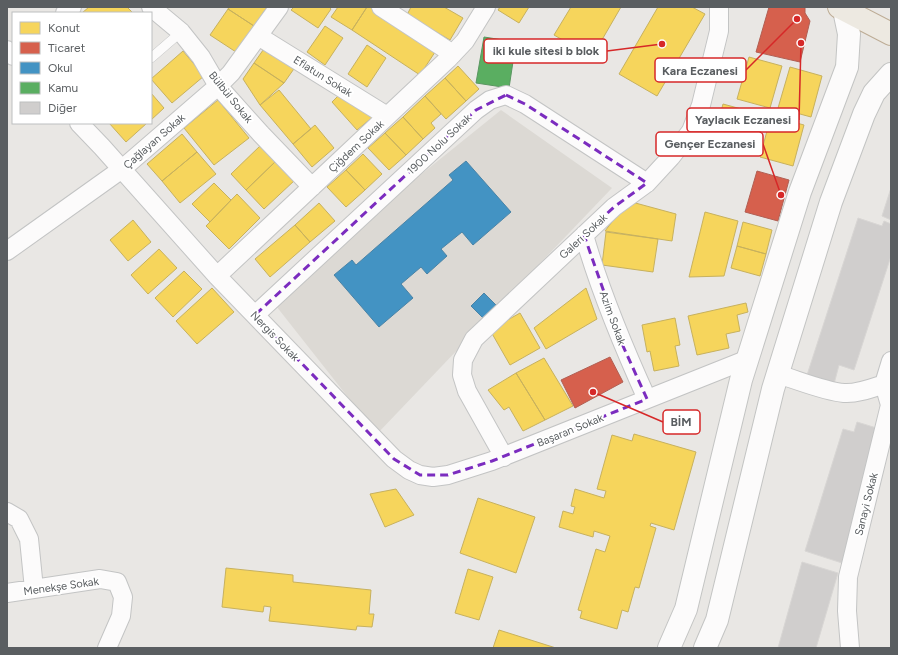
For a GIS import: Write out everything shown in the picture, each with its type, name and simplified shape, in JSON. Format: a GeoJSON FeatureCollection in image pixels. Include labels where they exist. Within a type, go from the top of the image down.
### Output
{"type":"FeatureCollection","features":[{"type":"Feature","properties":{"kind":"highway"},"geometry":{"type":"LineString","coordinates":[[842,8],[891,34]]}},
{"type":"Feature","properties":{"kind":"main road"},"geometry":{"type":"LineString","coordinates":[[669,648],[686,609],[741,380],[800,192],[847,66],[849,34],[842,8]]}},
{"type":"Feature","properties":{"kind":"main road"},"geometry":{"type":"LineString","coordinates":[[705,648],[717,620],[777,374],[831,202],[864,114],[874,93],[891,74]]}},
{"type":"Feature","properties":{"kind":"street","name":"Bülbül Sokak"},"geometry":{"type":"LineString","coordinates":[[152,7],[181,32],[201,57],[218,86],[261,134],[312,187]]}},
{"type":"Feature","properties":{"kind":"street","name":"Çağlayan Sokak"},"geometry":{"type":"LineString","coordinates":[[7,251],[122,169],[218,86],[231,73],[279,7]]}},
{"type":"Feature","properties":{"kind":"street"},"geometry":{"type":"LineString","coordinates":[[381,7],[453,54]]}},
{"type":"Feature","properties":{"kind":"street","name":"Çiğdem Sokak"},"geometry":{"type":"LineString","coordinates":[[217,276],[453,54],[468,36],[486,7]]}},
{"type":"Feature","properties":{"kind":"street","name":"Galeri Sokak"},"geometry":{"type":"LineString","coordinates":[[504,457],[467,391],[462,375],[463,360],[474,339],[614,207],[647,183],[671,157],[691,131],[701,105],[719,31],[719,7]]}},
{"type":"Feature","properties":{"kind":"street","name":"Eflatun Sokak"},"geometry":{"type":"LineString","coordinates":[[258,36],[387,116]]}},
{"type":"Feature","properties":{"kind":"street","name":"1900 Nolu Sokak"},"geometry":{"type":"LineString","coordinates":[[255,315],[476,110],[490,100],[506,95],[525,104],[647,183]]}},
{"type":"Feature","properties":{"kind":"street","name":"Nergis Sokak"},"geometry":{"type":"LineString","coordinates":[[80,124],[217,276],[394,459],[409,470],[420,475],[433,477],[448,475],[504,457]]}},
{"type":"Feature","properties":{"kind":"street","name":"Azim Sokak"},"geometry":{"type":"LineString","coordinates":[[584,235],[593,266],[623,346],[647,399]]}},
{"type":"Feature","properties":{"kind":"street","name":"Başaran Sokak"},"geometry":{"type":"LineString","coordinates":[[504,457],[748,359]]}},
{"type":"Feature","properties":{"kind":"street"},"geometry":{"type":"LineString","coordinates":[[777,374],[845,393],[861,391],[884,384],[891,361]]}},
{"type":"Feature","properties":{"kind":"street","name":"Sanayi Sokak"},"geometry":{"type":"LineString","coordinates":[[850,648],[847,612],[848,577],[890,405],[884,384]]}},
{"type":"Feature","properties":{"kind":"street"},"geometry":{"type":"LineString","coordinates":[[7,512],[19,519],[29,539],[34,589]]}},
{"type":"Feature","properties":{"kind":"street","name":"Menekşe Sokak"},"geometry":{"type":"LineString","coordinates":[[7,593],[100,579],[117,582],[123,597],[121,616],[108,648]]}},
{"type":"Feature","properties":{"kind":"lane"},"geometry":{"type":"LineString","coordinates":[[152,57],[181,32]]}},
{"type":"Feature","properties":{"kind":"highlighted area"},"geometry":{"type":"Polygon","coordinates":[[[506,95],[525,104],[647,183],[614,207],[584,235],[623,346],[647,399],[492,461],[448,475],[420,475],[394,459],[255,315],[476,110],[506,95]]]}},
{"type":"Feature","properties":{"kind":"shaded area"},"geometry":{"type":"Polygon","coordinates":[[[501,110],[612,188],[377,434],[269,297],[501,110]]]}},
{"type":"Feature","properties":{"kind":"building: Konut"},"geometry":{"type":"Polygon","coordinates":[[[89,7],[127,7],[132,12],[83,12],[89,7]]]}},
{"type":"Feature","properties":{"kind":"building: Konut"},"geometry":{"type":"Polygon","coordinates":[[[229,7],[267,7],[254,26],[228,9],[229,7]]]}},
{"type":"Feature","properties":{"kind":"building: Konut"},"geometry":{"type":"Polygon","coordinates":[[[294,7],[329,7],[331,9],[318,28],[291,10],[294,7]]]}},
{"type":"Feature","properties":{"kind":"building: Konut"},"geometry":{"type":"Polygon","coordinates":[[[338,7],[367,7],[352,30],[331,17],[338,7]]]}},
{"type":"Feature","properties":{"kind":"building: Konut"},"geometry":{"type":"Polygon","coordinates":[[[367,7],[380,7],[439,46],[420,75],[352,30],[367,7]]]}},
{"type":"Feature","properties":{"kind":"building: Konut"},"geometry":{"type":"Polygon","coordinates":[[[411,7],[444,7],[463,18],[450,40],[407,15],[411,7]]]}},
{"type":"Feature","properties":{"kind":"building: Konut"},"geometry":{"type":"Polygon","coordinates":[[[500,7],[529,7],[519,23],[498,10],[500,7]]]}},
{"type":"Feature","properties":{"kind":"building: Konut"},"geometry":{"type":"Polygon","coordinates":[[[571,7],[621,7],[592,57],[554,35],[571,7]]]}},
{"type":"Feature","properties":{"kind":"building: Konut"},"geometry":{"type":"Polygon","coordinates":[[[658,7],[692,7],[705,14],[657,96],[619,74],[658,7]]]}},
{"type":"Feature","properties":{"kind":"building: Konut"},"geometry":{"type":"Polygon","coordinates":[[[228,9],[254,26],[236,52],[210,35],[228,9]]]}},
{"type":"Feature","properties":{"kind":"building: Konut"},"geometry":{"type":"Polygon","coordinates":[[[325,26],[343,38],[325,65],[307,52],[325,26]]]}},
{"type":"Feature","properties":{"kind":"building: Konut"},"geometry":{"type":"Polygon","coordinates":[[[268,43],[298,63],[284,83],[254,63],[268,43]]]}},
{"type":"Feature","properties":{"kind":"building: Konut"},"geometry":{"type":"Polygon","coordinates":[[[367,45],[386,58],[367,87],[348,74],[367,45]]]}},
{"type":"Feature","properties":{"kind":"building: Konut"},"geometry":{"type":"Polygon","coordinates":[[[183,51],[204,76],[172,103],[152,80],[152,78],[183,51]]]}},
{"type":"Feature","properties":{"kind":"building: Konut"},"geometry":{"type":"Polygon","coordinates":[[[749,57],[782,66],[770,108],[737,99],[749,57]]]}},
{"type":"Feature","properties":{"kind":"building: Konut"},"geometry":{"type":"Polygon","coordinates":[[[254,63],[284,83],[260,105],[243,79],[254,63]]]}},
{"type":"Feature","properties":{"kind":"building: Konut"},"geometry":{"type":"Polygon","coordinates":[[[458,66],[479,89],[466,101],[445,78],[458,66]]]}},
{"type":"Feature","properties":{"kind":"building: Konut"},"geometry":{"type":"Polygon","coordinates":[[[790,67],[822,76],[811,117],[778,108],[790,67]]]}},
{"type":"Feature","properties":{"kind":"building: Konut"},"geometry":{"type":"Polygon","coordinates":[[[445,78],[466,101],[446,119],[425,96],[445,78]]]}},
{"type":"Feature","properties":{"kind":"building: Konut"},"geometry":{"type":"Polygon","coordinates":[[[279,90],[311,129],[293,144],[260,105],[279,90]]]}},
{"type":"Feature","properties":{"kind":"building: Konut"},"geometry":{"type":"Polygon","coordinates":[[[344,90],[374,116],[357,130],[332,102],[344,90]]]}},
{"type":"Feature","properties":{"kind":"building: Konut"},"geometry":{"type":"Polygon","coordinates":[[[152,94],[164,108],[152,119],[152,94]]]}},
{"type":"Feature","properties":{"kind":"building: Konut"},"geometry":{"type":"Polygon","coordinates":[[[425,96],[441,114],[431,123],[435,128],[423,139],[403,117],[425,96]]]}},
{"type":"Feature","properties":{"kind":"building: Konut"},"geometry":{"type":"Polygon","coordinates":[[[218,100],[249,138],[214,165],[184,128],[218,100]]]}},
{"type":"Feature","properties":{"kind":"building: Konut"},"geometry":{"type":"Polygon","coordinates":[[[723,104],[756,113],[745,154],[712,145],[723,104]]]}},
{"type":"Feature","properties":{"kind":"building: Konut"},"geometry":{"type":"Polygon","coordinates":[[[771,116],[804,125],[793,166],[760,157],[771,116]]]}},
{"type":"Feature","properties":{"kind":"building: Konut"},"geometry":{"type":"Polygon","coordinates":[[[403,117],[423,139],[406,155],[385,133],[403,117]]]}},
{"type":"Feature","properties":{"kind":"building: Konut"},"geometry":{"type":"Polygon","coordinates":[[[110,124],[146,124],[126,142],[110,124]]]}},
{"type":"Feature","properties":{"kind":"building: Konut"},"geometry":{"type":"Polygon","coordinates":[[[315,125],[334,148],[312,167],[293,144],[315,125]]]}},
{"type":"Feature","properties":{"kind":"building: Konut"},"geometry":{"type":"Polygon","coordinates":[[[385,133],[406,155],[389,170],[368,148],[385,133]]]}},
{"type":"Feature","properties":{"kind":"building: Konut"},"geometry":{"type":"Polygon","coordinates":[[[182,134],[197,152],[162,181],[147,164],[182,134]]]}},
{"type":"Feature","properties":{"kind":"building: Konut"},"geometry":{"type":"Polygon","coordinates":[[[261,145],[276,161],[246,190],[231,174],[261,145]]]}},
{"type":"Feature","properties":{"kind":"building: Konut"},"geometry":{"type":"Polygon","coordinates":[[[197,152],[216,174],[180,203],[162,181],[197,152]]]}},
{"type":"Feature","properties":{"kind":"building: Konut"},"geometry":{"type":"Polygon","coordinates":[[[363,154],[382,174],[365,190],[346,170],[363,154]]]}},
{"type":"Feature","properties":{"kind":"building: Konut"},"geometry":{"type":"Polygon","coordinates":[[[276,161],[295,180],[264,209],[246,190],[276,161]]]}},
{"type":"Feature","properties":{"kind":"building: Konut"},"geometry":{"type":"Polygon","coordinates":[[[346,170],[365,190],[346,207],[327,187],[346,170]]]}},
{"type":"Feature","properties":{"kind":"building: Konut"},"geometry":{"type":"Polygon","coordinates":[[[214,183],[231,200],[210,222],[192,204],[214,183]]]}},
{"type":"Feature","properties":{"kind":"building: Konut"},"geometry":{"type":"Polygon","coordinates":[[[237,194],[260,218],[229,249],[206,226],[237,194]]]}},
{"type":"Feature","properties":{"kind":"building: Konut"},"geometry":{"type":"Polygon","coordinates":[[[628,201],[676,214],[672,241],[605,231],[628,201]]]}},
{"type":"Feature","properties":{"kind":"building: Konut"},"geometry":{"type":"Polygon","coordinates":[[[319,203],[335,221],[310,242],[295,225],[319,203]]]}},
{"type":"Feature","properties":{"kind":"building: Konut"},"geometry":{"type":"Polygon","coordinates":[[[705,212],[738,221],[724,276],[689,277],[705,212]]]}},
{"type":"Feature","properties":{"kind":"building: Konut"},"geometry":{"type":"Polygon","coordinates":[[[133,220],[151,242],[128,261],[110,240],[133,220]]]}},
{"type":"Feature","properties":{"kind":"building: Konut"},"geometry":{"type":"Polygon","coordinates":[[[743,222],[772,230],[766,254],[737,246],[743,222]]]}},
{"type":"Feature","properties":{"kind":"building: Konut"},"geometry":{"type":"Polygon","coordinates":[[[295,225],[310,242],[270,277],[255,259],[295,225]]]}},
{"type":"Feature","properties":{"kind":"building: Konut"},"geometry":{"type":"Polygon","coordinates":[[[606,232],[658,239],[653,272],[602,265],[606,232]]]}},
{"type":"Feature","properties":{"kind":"building: Konut"},"geometry":{"type":"Polygon","coordinates":[[[737,246],[766,254],[760,276],[731,268],[737,246]]]}},
{"type":"Feature","properties":{"kind":"building: Konut"},"geometry":{"type":"Polygon","coordinates":[[[159,249],[177,268],[148,294],[131,275],[159,249]]]}},
{"type":"Feature","properties":{"kind":"building: Konut"},"geometry":{"type":"Polygon","coordinates":[[[184,271],[202,289],[173,317],[155,298],[184,271]]]}},
{"type":"Feature","properties":{"kind":"building: Konut"},"geometry":{"type":"Polygon","coordinates":[[[212,288],[234,312],[197,344],[176,321],[212,288]]]}},
{"type":"Feature","properties":{"kind":"building: Konut"},"geometry":{"type":"Polygon","coordinates":[[[586,288],[597,319],[546,349],[534,328],[586,288]]]}},
{"type":"Feature","properties":{"kind":"building: Konut"},"geometry":{"type":"Polygon","coordinates":[[[746,303],[748,312],[737,315],[740,331],[726,334],[729,348],[697,355],[688,316],[746,303]]]}},
{"type":"Feature","properties":{"kind":"building: Konut"},"geometry":{"type":"Polygon","coordinates":[[[520,313],[540,348],[510,365],[490,330],[520,313]]]}},
{"type":"Feature","properties":{"kind":"building: Konut"},"geometry":{"type":"Polygon","coordinates":[[[675,318],[680,345],[675,346],[679,366],[654,371],[650,351],[647,352],[642,325],[675,318]]]}},
{"type":"Feature","properties":{"kind":"building: Konut"},"geometry":{"type":"Polygon","coordinates":[[[544,358],[573,406],[545,420],[516,373],[544,358]]]}},
{"type":"Feature","properties":{"kind":"building: Konut"},"geometry":{"type":"Polygon","coordinates":[[[516,373],[545,420],[523,431],[509,407],[504,410],[488,390],[516,373]]]}},
{"type":"Feature","properties":{"kind":"building: Konut"},"geometry":{"type":"Polygon","coordinates":[[[634,434],[696,452],[674,530],[651,523],[650,526],[656,528],[639,588],[635,587],[628,612],[622,610],[617,629],[580,618],[582,611],[578,610],[596,549],[605,552],[610,536],[594,531],[593,537],[559,527],[563,511],[573,514],[575,507],[571,506],[575,489],[604,498],[606,491],[597,489],[612,435],[632,441],[634,434]]]}},
{"type":"Feature","properties":{"kind":"building: Konut"},"geometry":{"type":"Polygon","coordinates":[[[396,489],[414,515],[385,527],[370,494],[396,489]]]}},
{"type":"Feature","properties":{"kind":"building: Konut"},"geometry":{"type":"Polygon","coordinates":[[[478,498],[535,517],[516,573],[460,553],[478,498]]]}},
{"type":"Feature","properties":{"kind":"building: Konut"},"geometry":{"type":"Polygon","coordinates":[[[226,568],[293,575],[293,582],[371,590],[369,614],[374,614],[372,627],[357,626],[356,630],[269,621],[271,607],[264,606],[263,612],[222,607],[226,568]]]}},
{"type":"Feature","properties":{"kind":"building: Konut"},"geometry":{"type":"Polygon","coordinates":[[[468,569],[493,577],[479,620],[455,613],[468,569]]]}},
{"type":"Feature","properties":{"kind":"building: Konut"},"geometry":{"type":"Polygon","coordinates":[[[499,630],[556,648],[493,648],[499,630]]]}},
{"type":"Feature","properties":{"kind":"building: Ticaret"},"geometry":{"type":"Polygon","coordinates":[[[769,7],[805,7],[805,13],[810,21],[800,62],[756,52],[769,7]]]}},
{"type":"Feature","properties":{"kind":"building: Ticaret"},"geometry":{"type":"Polygon","coordinates":[[[757,171],[789,180],[778,221],[745,212],[757,171]]]}},
{"type":"Feature","properties":{"kind":"building: Ticaret"},"geometry":{"type":"Polygon","coordinates":[[[610,357],[623,382],[575,408],[561,380],[610,357]]]}},
{"type":"Feature","properties":{"kind":"building: Okul"},"geometry":{"type":"Polygon","coordinates":[[[466,161],[511,212],[473,245],[462,232],[441,249],[447,256],[427,274],[421,267],[401,284],[413,298],[379,327],[334,275],[352,260],[356,265],[453,180],[449,175],[466,161]]]}},
{"type":"Feature","properties":{"kind":"building: Okul"},"geometry":{"type":"Polygon","coordinates":[[[484,293],[496,305],[483,318],[471,306],[484,293]]]}},
{"type":"Feature","properties":{"kind":"building: Kamu"},"geometry":{"type":"Polygon","coordinates":[[[484,37],[516,42],[509,88],[476,83],[484,37]]]}},
{"type":"Feature","properties":{"kind":"building: Diğer"},"geometry":{"type":"Polygon","coordinates":[[[891,188],[891,220],[882,216],[891,188]]]}},
{"type":"Feature","properties":{"kind":"building: Diğer"},"geometry":{"type":"Polygon","coordinates":[[[858,218],[882,226],[884,221],[891,224],[891,256],[854,370],[839,365],[834,384],[807,375],[858,218]]]}},
{"type":"Feature","properties":{"kind":"building: Diğer"},"geometry":{"type":"Polygon","coordinates":[[[857,422],[883,430],[842,563],[805,551],[843,429],[854,432],[857,422]]]}},
{"type":"Feature","properties":{"kind":"building: Diğer"},"geometry":{"type":"Polygon","coordinates":[[[802,562],[838,573],[816,648],[778,648],[802,562]]]}},
{"type":"Feature","properties":{"kind":"place","name":"Kara Eczanesi"},"geometry":{"type":"Point","coordinates":[797,19]}},
{"type":"Feature","properties":{"kind":"place","name":"Yaylacık Eczanesi"},"geometry":{"type":"Point","coordinates":[801,43]}},
{"type":"Feature","properties":{"kind":"place","name":"iki kule sitesi b blok"},"geometry":{"type":"Point","coordinates":[662,44]}},
{"type":"Feature","properties":{"kind":"place","name":"Gençer Eczanesi"},"geometry":{"type":"Point","coordinates":[781,195]}},
{"type":"Feature","properties":{"kind":"place","name":"BİM"},"geometry":{"type":"Point","coordinates":[593,392]}}]}
